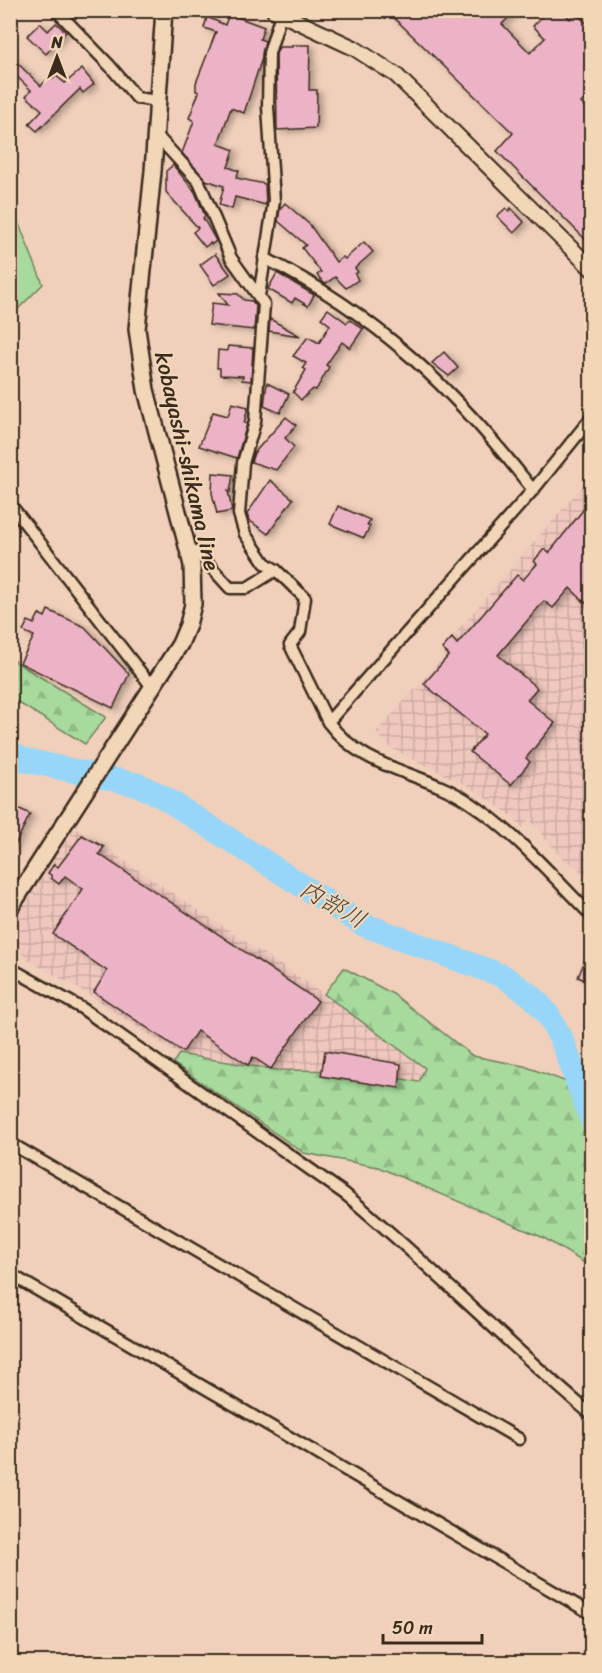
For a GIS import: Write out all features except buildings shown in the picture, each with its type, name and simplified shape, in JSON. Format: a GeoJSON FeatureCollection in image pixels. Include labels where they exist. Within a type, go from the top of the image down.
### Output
{"type":"FeatureCollection","features":[{"type":"Feature","properties":{"kind":"main road","name":"kobayashi-shikama line"},"geometry":{"type":"LineString","coordinates":[[10,908],[131,722],[188,625],[194,583],[188,548],[146,390],[137,329],[156,135],[164,10]]}},
{"type":"Feature","properties":{"kind":"street"},"geometry":{"type":"LineString","coordinates":[[56,10],[110,66],[137,98],[157,101]]}},
{"type":"Feature","properties":{"kind":"street"},"geometry":{"type":"LineString","coordinates":[[259,296],[273,201],[268,107],[269,53],[277,12],[354,48],[396,75],[591,269]]}},
{"type":"Feature","properties":{"kind":"street"},"geometry":{"type":"LineString","coordinates":[[156,135],[199,182],[231,258],[264,303],[255,422],[243,463],[239,514],[245,534],[265,563],[276,570],[305,598],[300,632],[291,645],[328,722],[341,739],[362,755],[435,784],[466,800],[507,828],[591,916]]}},
{"type":"Feature","properties":{"kind":"street"},"geometry":{"type":"LineString","coordinates":[[264,258],[305,279],[365,318],[424,369],[488,432],[533,490]]}},
{"type":"Feature","properties":{"kind":"street"},"geometry":{"type":"LineString","coordinates":[[328,722],[533,490],[591,417]]}},
{"type":"Feature","properties":{"kind":"street"},"geometry":{"type":"LineString","coordinates":[[10,504],[152,687]]}},
{"type":"Feature","properties":{"kind":"street"},"geometry":{"type":"LineString","coordinates":[[188,548],[201,556],[230,588],[247,588],[276,570]]}},
{"type":"Feature","properties":{"kind":"street"},"geometry":{"type":"LineString","coordinates":[[10,968],[82,1009],[345,1194],[384,1226],[591,1415]]}},
{"type":"Feature","properties":{"kind":"street"},"geometry":{"type":"LineString","coordinates":[[10,1143],[519,1439]]}},
{"type":"Feature","properties":{"kind":"street"},"geometry":{"type":"LineString","coordinates":[[10,1274],[591,1614]]}},
{"type":"Feature","properties":{"kind":"shaded area"},"geometry":{"type":"Polygon","coordinates":[[[591,476],[591,878],[562,858],[530,820],[523,828],[511,815],[466,785],[391,748],[376,732],[458,641],[453,636],[591,476]]]}},
{"type":"Feature","properties":{"kind":"shaded area"},"geometry":{"type":"Polygon","coordinates":[[[75,828],[324,994],[425,1068],[419,1082],[356,1071],[277,1070],[179,1054],[83,991],[32,962],[11,945],[10,927],[75,828]]]}},
{"type":"Feature","properties":{"kind":"green space"},"geometry":{"type":"Polygon","coordinates":[[[11,204],[43,284],[10,316],[11,204]]]}},
{"type":"Feature","properties":{"kind":"green space"},"geometry":{"type":"Polygon","coordinates":[[[11,659],[106,717],[85,744],[14,700],[11,695],[11,659]]]}},
{"type":"Feature","properties":{"kind":"green space"},"geometry":{"type":"Polygon","coordinates":[[[344,968],[393,994],[473,1056],[524,1066],[591,1091],[591,1267],[544,1238],[378,1167],[304,1153],[173,1063],[179,1054],[277,1070],[356,1071],[419,1082],[425,1068],[324,994],[344,968]]]}},
{"type":"Feature","properties":{"kind":"waterway","name":"内部川"},"geometry":{"type":"LineString","coordinates":[[10,753],[25,760],[139,785],[163,797],[362,924],[503,976],[533,997],[549,1016],[563,1043],[592,1121]]}}]}
